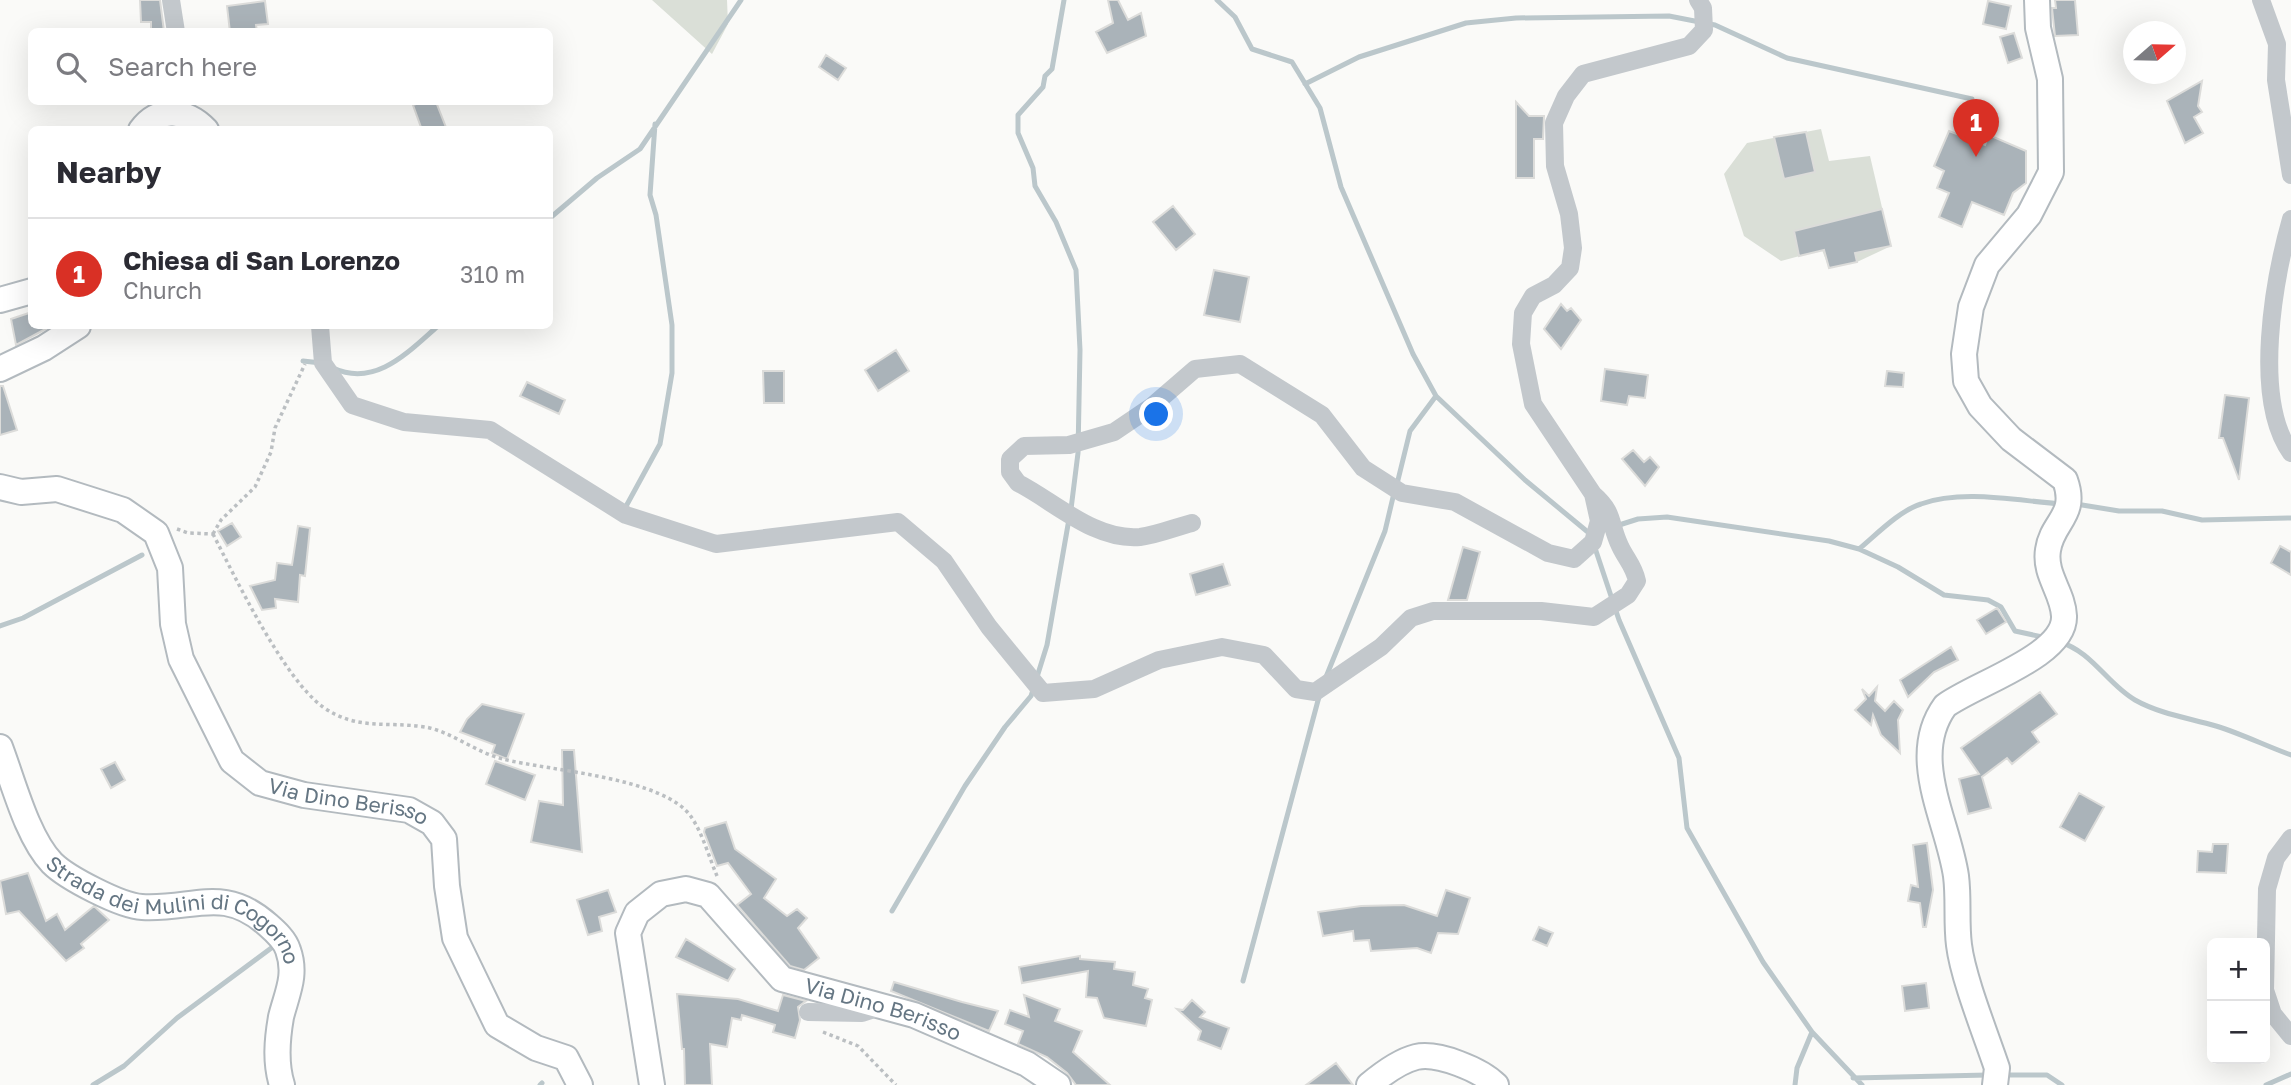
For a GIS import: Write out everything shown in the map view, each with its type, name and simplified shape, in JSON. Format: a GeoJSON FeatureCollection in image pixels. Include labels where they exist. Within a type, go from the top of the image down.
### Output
{"type":"FeatureCollection","features":[{"type":"Feature","properties":{"kind":"street"},"geometry":{"type":"LineString","coordinates":[[171,0],[175,28]]}},
{"type":"Feature","properties":{"kind":"street"},"geometry":{"type":"LineString","coordinates":[[320,329],[323,363],[352,405],[404,422],[490,430],[626,515],[716,544],[898,522],[944,561],[989,627],[1043,693],[1094,689],[1159,660],[1222,647],[1264,655],[1296,690],[1315,692],[1381,647],[1410,618],[1433,611],[1541,611],[1594,617],[1628,595],[1637,581],[1634,566],[1620,546],[1608,507],[1593,494],[1533,404],[1521,344],[1523,313],[1533,296],[1554,285],[1570,268],[1573,248],[1569,214],[1555,166],[1554,123],[1566,96],[1583,74],[1689,46],[1704,30],[1703,8],[1698,0]]}},
{"type":"Feature","properties":{"kind":"street"},"geometry":{"type":"LineString","coordinates":[[1995,1085],[1997,1068],[1959,948],[1956,875],[1932,776],[1930,735],[1945,706],[2043,652],[2054,644],[2065,619],[2063,606],[2046,566],[2048,545],[2069,504],[2065,480],[2011,439],[1980,406],[1966,381],[1964,354],[1971,307],[1987,265],[2029,215],[2051,172],[2050,79],[2039,28],[2037,0]]}},
{"type":"Feature","properties":{"kind":"street"},"geometry":{"type":"LineString","coordinates":[[2261,0],[2277,44],[2276,80],[2291,175]]}},
{"type":"Feature","properties":{"kind":"street"},"geometry":{"type":"LineString","coordinates":[[146,126],[157,116],[170,113],[197,117]]}},
{"type":"Feature","properties":{"kind":"street"},"geometry":{"type":"LineString","coordinates":[[2291,219],[2280,257],[2269,344],[2273,415],[2283,442],[2291,453]]}},
{"type":"Feature","properties":{"kind":"street"},"geometry":{"type":"LineString","coordinates":[[0,300],[28,292]]}},
{"type":"Feature","properties":{"kind":"street"},"geometry":{"type":"LineString","coordinates":[[0,369],[44,348],[73,329]]}},
{"type":"Feature","properties":{"kind":"street"},"geometry":{"type":"LineString","coordinates":[[1192,523],[1140,537],[1119,535],[1097,527],[1018,483],[1010,472],[1010,459],[1024,446],[1069,445],[1114,432],[1151,407],[1195,369],[1240,365],[1322,415],[1363,468],[1402,493],[1455,502],[1548,554],[1574,559],[1593,542],[1599,521],[1593,494]]}},
{"type":"Feature","properties":{"kind":"street","name":"Via Dino Berisso"},"geometry":{"type":"LineString","coordinates":[[0,487],[21,492],[57,489],[123,510],[156,533],[170,568],[173,624],[181,659],[232,761],[260,783],[304,795],[409,810],[432,822],[444,839],[447,886],[455,938],[497,1025],[536,1048],[566,1058],[580,1085]]}},
{"type":"Feature","properties":{"kind":"street","name":"Strada dei Mulini di Cogorno"},"geometry":{"type":"LineString","coordinates":[[0,747],[38,845],[53,864],[111,897],[140,908],[232,902],[260,917],[278,934],[288,949],[293,981],[281,1017],[276,1065],[282,1085]]}},
{"type":"Feature","properties":{"kind":"street"},"geometry":{"type":"LineString","coordinates":[[2291,838],[2276,858],[2267,889],[2265,990],[2273,1014],[2291,1036]]}},
{"type":"Feature","properties":{"kind":"street","name":"Via Dino Berisso"},"geometry":{"type":"LineString","coordinates":[[652,1085],[628,933],[637,913],[661,894],[685,889],[708,895],[782,979],[915,1015],[1027,1064],[1058,1085]]}},
{"type":"Feature","properties":{"kind":"street"},"geometry":{"type":"LineString","coordinates":[[808,1013],[862,1013],[883,1006]]}},
{"type":"Feature","properties":{"kind":"street"},"geometry":{"type":"LineString","coordinates":[[1369,1085],[1380,1076],[1417,1057],[1452,1061],[1487,1076],[1496,1085]]}},
{"type":"Feature","properties":{"kind":"path"},"geometry":{"type":"LineString","coordinates":[[307,359],[275,428],[271,452],[255,487],[221,520],[213,534],[270,638],[300,684],[320,705],[344,721],[427,727],[488,755],[541,769],[592,773],[657,792],[691,816],[718,877]]}},
{"type":"Feature","properties":{"kind":"shaded area"},"geometry":{"type":"Polygon","coordinates":[[[652,0],[727,0],[728,24],[712,54],[652,0]]]}},
{"type":"Feature","properties":{"kind":"shaded area"},"geometry":{"type":"Polygon","coordinates":[[[1821,129],[1829,161],[1870,156],[1891,246],[1857,262],[1829,268],[1822,250],[1781,261],[1744,236],[1724,174],[1747,143],[1821,129]]]}},
{"type":"Feature","properties":{"kind":"building"},"geometry":{"type":"Polygon","coordinates":[[[140,0],[160,0],[164,28],[151,28],[151,22],[141,22],[140,0]]]}},
{"type":"Feature","properties":{"kind":"building"},"geometry":{"type":"Polygon","coordinates":[[[1108,0],[1118,0],[1128,20],[1141,13],[1146,36],[1107,53],[1096,32],[1113,23],[1108,0]]]}},
{"type":"Feature","properties":{"kind":"building"},"geometry":{"type":"Polygon","coordinates":[[[2055,0],[2075,0],[2078,35],[2055,36],[2052,8],[2056,8],[2055,0]]]}},
{"type":"Feature","properties":{"kind":"building"},"geometry":{"type":"Polygon","coordinates":[[[265,1],[268,24],[256,25],[256,28],[230,28],[227,6],[265,1]]]}},
{"type":"Feature","properties":{"kind":"building"},"geometry":{"type":"Polygon","coordinates":[[[1988,1],[2011,6],[2006,29],[1983,24],[1988,1]]]}},
{"type":"Feature","properties":{"kind":"building"},"geometry":{"type":"Polygon","coordinates":[[[2014,33],[2022,58],[2008,63],[2000,37],[2014,33]]]}},
{"type":"Feature","properties":{"kind":"building"},"geometry":{"type":"Polygon","coordinates":[[[826,55],[846,68],[838,80],[819,67],[826,55]]]}},
{"type":"Feature","properties":{"kind":"building"},"geometry":{"type":"Polygon","coordinates":[[[2202,81],[2198,106],[2202,112],[2194,117],[2203,133],[2185,143],[2167,101],[2202,81]]]}},
{"type":"Feature","properties":{"kind":"building"},"geometry":{"type":"Polygon","coordinates":[[[1516,102],[1529,116],[1544,116],[1543,139],[1534,139],[1534,178],[1516,178],[1516,102]]]}},
{"type":"Feature","properties":{"kind":"building"},"geometry":{"type":"Polygon","coordinates":[[[413,105],[437,105],[445,126],[421,126],[413,105]]]}},
{"type":"Feature","properties":{"kind":"building"},"geometry":{"type":"Polygon","coordinates":[[[1949,131],[1985,145],[1989,135],[2026,151],[2026,183],[2013,193],[2004,215],[1972,202],[1962,227],[1939,217],[1949,193],[1937,188],[1944,171],[1934,166],[1949,131]]]}},
{"type":"Feature","properties":{"kind":"building"},"geometry":{"type":"Polygon","coordinates":[[[1806,132],[1815,172],[1784,179],[1774,137],[1806,132]]]}},
{"type":"Feature","properties":{"kind":"building"},"geometry":{"type":"Polygon","coordinates":[[[1173,206],[1195,234],[1176,250],[1153,222],[1173,206]]]}},
{"type":"Feature","properties":{"kind":"building"},"geometry":{"type":"Polygon","coordinates":[[[1882,209],[1891,246],[1855,253],[1857,262],[1829,268],[1824,250],[1799,256],[1794,231],[1882,209]]]}},
{"type":"Feature","properties":{"kind":"building"},"geometry":{"type":"Polygon","coordinates":[[[1214,270],[1249,277],[1240,322],[1204,315],[1214,270]]]}},
{"type":"Feature","properties":{"kind":"building"},"geometry":{"type":"Polygon","coordinates":[[[1561,304],[1567,311],[1571,308],[1581,320],[1561,349],[1544,329],[1561,304]]]}},
{"type":"Feature","properties":{"kind":"building"},"geometry":{"type":"Polygon","coordinates":[[[28,313],[28,329],[45,329],[16,345],[11,319],[28,313]]]}},
{"type":"Feature","properties":{"kind":"building"},"geometry":{"type":"Polygon","coordinates":[[[896,350],[909,371],[878,391],[865,370],[896,350]]]}},
{"type":"Feature","properties":{"kind":"building"},"geometry":{"type":"Polygon","coordinates":[[[1605,369],[1648,375],[1645,398],[1629,396],[1627,405],[1601,401],[1605,369]]]}},
{"type":"Feature","properties":{"kind":"building"},"geometry":{"type":"Polygon","coordinates":[[[763,371],[784,371],[784,403],[764,403],[763,371]]]}},
{"type":"Feature","properties":{"kind":"building"},"geometry":{"type":"Polygon","coordinates":[[[1887,371],[1904,373],[1903,387],[1885,386],[1887,371]]]}},
{"type":"Feature","properties":{"kind":"building"},"geometry":{"type":"Polygon","coordinates":[[[527,382],[565,400],[559,414],[520,396],[527,382]]]}},
{"type":"Feature","properties":{"kind":"building"},"geometry":{"type":"Polygon","coordinates":[[[0,386],[3,386],[17,430],[0,435],[0,386]]]}},
{"type":"Feature","properties":{"kind":"building"},"geometry":{"type":"Polygon","coordinates":[[[2225,395],[2249,398],[2239,480],[2223,438],[2219,438],[2225,395]]]}},
{"type":"Feature","properties":{"kind":"building"},"geometry":{"type":"Polygon","coordinates":[[[1633,450],[1644,462],[1650,457],[1659,467],[1645,486],[1622,459],[1633,450]]]}},
{"type":"Feature","properties":{"kind":"building"},"geometry":{"type":"Polygon","coordinates":[[[232,523],[241,537],[227,546],[218,531],[232,523]]]}},
{"type":"Feature","properties":{"kind":"building"},"geometry":{"type":"Polygon","coordinates":[[[298,526],[310,528],[305,576],[300,575],[298,602],[275,599],[276,608],[262,610],[250,586],[275,580],[277,563],[292,565],[298,526]]]}},
{"type":"Feature","properties":{"kind":"building"},"geometry":{"type":"Polygon","coordinates":[[[2280,546],[2291,552],[2291,575],[2271,563],[2280,546]]]}},
{"type":"Feature","properties":{"kind":"building"},"geometry":{"type":"Polygon","coordinates":[[[1463,547],[1480,552],[1467,600],[1448,600],[1463,547]]]}},
{"type":"Feature","properties":{"kind":"building"},"geometry":{"type":"Polygon","coordinates":[[[1223,564],[1230,585],[1196,595],[1190,574],[1223,564]]]}},
{"type":"Feature","properties":{"kind":"building"},"geometry":{"type":"Polygon","coordinates":[[[1997,608],[2006,622],[1986,634],[1977,620],[1997,608]]]}},
{"type":"Feature","properties":{"kind":"building"},"geometry":{"type":"Polygon","coordinates":[[[1951,647],[1958,660],[1934,672],[1908,697],[1900,680],[1951,647]]]}},
{"type":"Feature","properties":{"kind":"building"},"geometry":{"type":"Polygon","coordinates":[[[1877,687],[1875,701],[1885,711],[1894,701],[1903,710],[1898,720],[1900,753],[1881,735],[1873,715],[1871,725],[1855,710],[1866,699],[1862,689],[1869,696],[1877,687]]]}},
{"type":"Feature","properties":{"kind":"building"},"geometry":{"type":"Polygon","coordinates":[[[2040,692],[2057,714],[2032,732],[2039,742],[2012,764],[2007,758],[1982,777],[1991,808],[1968,814],[1959,779],[1979,774],[1961,748],[2040,692]]]}},
{"type":"Feature","properties":{"kind":"building"},"geometry":{"type":"Polygon","coordinates":[[[482,704],[524,714],[507,759],[492,753],[495,745],[460,732],[467,719],[482,704]]]}},
{"type":"Feature","properties":{"kind":"building"},"geometry":{"type":"Polygon","coordinates":[[[562,750],[574,750],[582,852],[531,842],[539,801],[563,805],[562,750]]]}},
{"type":"Feature","properties":{"kind":"building"},"geometry":{"type":"Polygon","coordinates":[[[495,761],[535,775],[525,800],[486,784],[495,761]]]}},
{"type":"Feature","properties":{"kind":"building"},"geometry":{"type":"Polygon","coordinates":[[[115,762],[125,780],[111,788],[101,769],[115,762]]]}},
{"type":"Feature","properties":{"kind":"building"},"geometry":{"type":"Polygon","coordinates":[[[2079,793],[2104,807],[2085,841],[2060,827],[2079,793]]]}},
{"type":"Feature","properties":{"kind":"building"},"geometry":{"type":"Polygon","coordinates":[[[726,822],[735,849],[776,879],[764,898],[787,916],[797,909],[807,918],[798,928],[819,958],[804,970],[790,966],[737,905],[751,894],[728,863],[717,866],[704,832],[705,828],[726,822]]]}},
{"type":"Feature","properties":{"kind":"building"},"geometry":{"type":"Polygon","coordinates":[[[1927,843],[1933,890],[1926,927],[1923,927],[1920,903],[1908,901],[1911,885],[1918,887],[1913,845],[1927,843]]]}},
{"type":"Feature","properties":{"kind":"building"},"geometry":{"type":"Polygon","coordinates":[[[2213,844],[2228,844],[2226,873],[2197,872],[2198,851],[2212,852],[2213,844]]]}},
{"type":"Feature","properties":{"kind":"building"},"geometry":{"type":"Polygon","coordinates":[[[28,873],[46,921],[57,914],[65,930],[94,906],[109,920],[81,944],[84,948],[66,961],[19,911],[6,914],[0,881],[28,873]]]}},
{"type":"Feature","properties":{"kind":"building"},"geometry":{"type":"Polygon","coordinates":[[[608,890],[616,912],[599,917],[602,931],[588,935],[577,900],[608,890]]]}},
{"type":"Feature","properties":{"kind":"building"},"geometry":{"type":"Polygon","coordinates":[[[1446,890],[1470,898],[1458,934],[1438,933],[1431,953],[1417,948],[1371,951],[1369,940],[1354,941],[1353,931],[1323,936],[1318,912],[1361,906],[1404,905],[1437,916],[1446,890]]]}},
{"type":"Feature","properties":{"kind":"building"},"geometry":{"type":"Polygon","coordinates":[[[1539,927],[1553,933],[1547,946],[1533,940],[1539,927]]]}},
{"type":"Feature","properties":{"kind":"building"},"geometry":{"type":"Polygon","coordinates":[[[686,939],[735,969],[728,981],[676,957],[686,939]]]}},
{"type":"Feature","properties":{"kind":"building"},"geometry":{"type":"Polygon","coordinates":[[[1080,956],[1080,959],[1115,962],[1114,969],[1135,972],[1133,985],[1148,989],[1145,998],[1152,1000],[1146,1026],[1104,1018],[1097,998],[1086,997],[1088,971],[1022,983],[1019,967],[1080,956]]]}},
{"type":"Feature","properties":{"kind":"building"},"geometry":{"type":"Polygon","coordinates":[[[894,982],[998,1011],[989,1031],[891,991],[894,982]]]}},
{"type":"Feature","properties":{"kind":"building"},"geometry":{"type":"Polygon","coordinates":[[[1926,983],[1929,1008],[1905,1011],[1902,986],[1926,983]]]}},
{"type":"Feature","properties":{"kind":"building"},"geometry":{"type":"Polygon","coordinates":[[[677,994],[738,999],[778,1011],[783,995],[806,1001],[798,1007],[800,1020],[795,1038],[773,1032],[775,1025],[742,1015],[741,1020],[732,1018],[727,1047],[710,1044],[712,1085],[685,1085],[684,1049],[677,994]]]}},
{"type":"Feature","properties":{"kind":"building"},"geometry":{"type":"Polygon","coordinates":[[[1024,995],[1060,1009],[1055,1021],[1082,1031],[1073,1052],[1110,1085],[1076,1085],[1067,1073],[1047,1057],[1018,1044],[1023,1031],[1005,1024],[1010,1010],[1029,1017],[1024,995]]]}},
{"type":"Feature","properties":{"kind":"building"},"geometry":{"type":"Polygon","coordinates":[[[1192,1000],[1205,1012],[1200,1017],[1229,1028],[1221,1049],[1198,1040],[1201,1031],[1177,1009],[1183,1010],[1192,1000]]]}},
{"type":"Feature","properties":{"kind":"building"},"geometry":{"type":"Polygon","coordinates":[[[1336,1063],[1353,1085],[1306,1085],[1336,1063]]]}},
{"type":"Feature","properties":{"kind":"waterway"},"geometry":{"type":"LineString","coordinates":[[553,215],[597,178],[640,149],[741,0]]}},
{"type":"Feature","properties":{"kind":"waterway"},"geometry":{"type":"LineString","coordinates":[[1064,0],[1052,69],[1045,76],[1043,87],[1018,115],[1018,133],[1033,168],[1035,186],[1056,222],[1076,270],[1080,350],[1078,453],[1071,509]]}},
{"type":"Feature","properties":{"kind":"waterway"},"geometry":{"type":"LineString","coordinates":[[1217,0],[1235,17],[1252,49],[1292,62],[1320,108],[1341,187],[1413,354],[1436,396],[1525,480],[1589,533]]}},
{"type":"Feature","properties":{"kind":"waterway"},"geometry":{"type":"LineString","coordinates":[[1305,84],[1359,57],[1466,23],[1516,18],[1669,16],[1715,25],[1787,58],[1972,99]]}},
{"type":"Feature","properties":{"kind":"waterway"},"geometry":{"type":"LineString","coordinates":[[624,510],[660,444],[672,373],[672,325],[656,215],[650,195],[655,124]]}},
{"type":"Feature","properties":{"kind":"waterway"},"geometry":{"type":"LineString","coordinates":[[333,368],[349,373],[377,370],[403,356],[434,329]]}},
{"type":"Feature","properties":{"kind":"waterway"},"geometry":{"type":"LineString","coordinates":[[303,361],[321,363]]}},
{"type":"Feature","properties":{"kind":"waterway"},"geometry":{"type":"LineString","coordinates":[[1397,484],[1410,431],[1436,396]]}},
{"type":"Feature","properties":{"kind":"waterway"},"geometry":{"type":"LineString","coordinates":[[1326,677],[1385,531],[1394,493]]}},
{"type":"Feature","properties":{"kind":"waterway"},"geometry":{"type":"LineString","coordinates":[[1859,549],[1905,512],[1937,500],[1991,497],[2062,504]]}},
{"type":"Feature","properties":{"kind":"waterway"},"geometry":{"type":"LineString","coordinates":[[2076,504],[2119,511],[2162,511],[2202,520],[2291,518]]}},
{"type":"Feature","properties":{"kind":"waterway"},"geometry":{"type":"LineString","coordinates":[[1616,526],[1638,519],[1667,517],[1829,541],[1859,549],[1898,567],[1944,595],[1988,600],[2001,607],[2015,631],[2047,638]]}},
{"type":"Feature","properties":{"kind":"waterway"},"geometry":{"type":"LineString","coordinates":[[1037,677],[1047,645],[1069,519]]}},
{"type":"Feature","properties":{"kind":"waterway"},"geometry":{"type":"LineString","coordinates":[[1594,545],[1619,620],[1679,758],[1687,828],[1763,962],[1812,1032],[1862,1085]]}},
{"type":"Feature","properties":{"kind":"waterway"},"geometry":{"type":"LineString","coordinates":[[0,626],[23,618],[142,555]]}},
{"type":"Feature","properties":{"kind":"waterway"},"geometry":{"type":"LineString","coordinates":[[2059,642],[2081,653],[2125,693],[2145,705],[2226,729],[2291,755]]}},
{"type":"Feature","properties":{"kind":"waterway"},"geometry":{"type":"LineString","coordinates":[[892,911],[965,786],[1005,727],[1031,696],[1034,687]]}},
{"type":"Feature","properties":{"kind":"waterway"},"geometry":{"type":"LineString","coordinates":[[1243,981],[1320,693]]}},
{"type":"Feature","properties":{"kind":"waterway"},"geometry":{"type":"LineString","coordinates":[[93,1085],[124,1066],[177,1018],[274,946]]}},
{"type":"Feature","properties":{"kind":"waterway"},"geometry":{"type":"LineString","coordinates":[[1795,1085],[1797,1068],[1812,1032]]}},
{"type":"Feature","properties":{"kind":"waterway"},"geometry":{"type":"LineString","coordinates":[[2266,1085],[2291,1074]]}},
{"type":"Feature","properties":{"kind":"waterway"},"geometry":{"type":"LineString","coordinates":[[1853,1078],[1988,1075]]}},
{"type":"Feature","properties":{"kind":"waterway"},"geometry":{"type":"LineString","coordinates":[[2002,1075],[2047,1075],[2062,1085]]}},
{"type":"Feature","properties":{"kind":"place","name":"Chiesa di San Lorenzo"},"geometry":{"type":"Point","coordinates":[1976,157]}}]}
